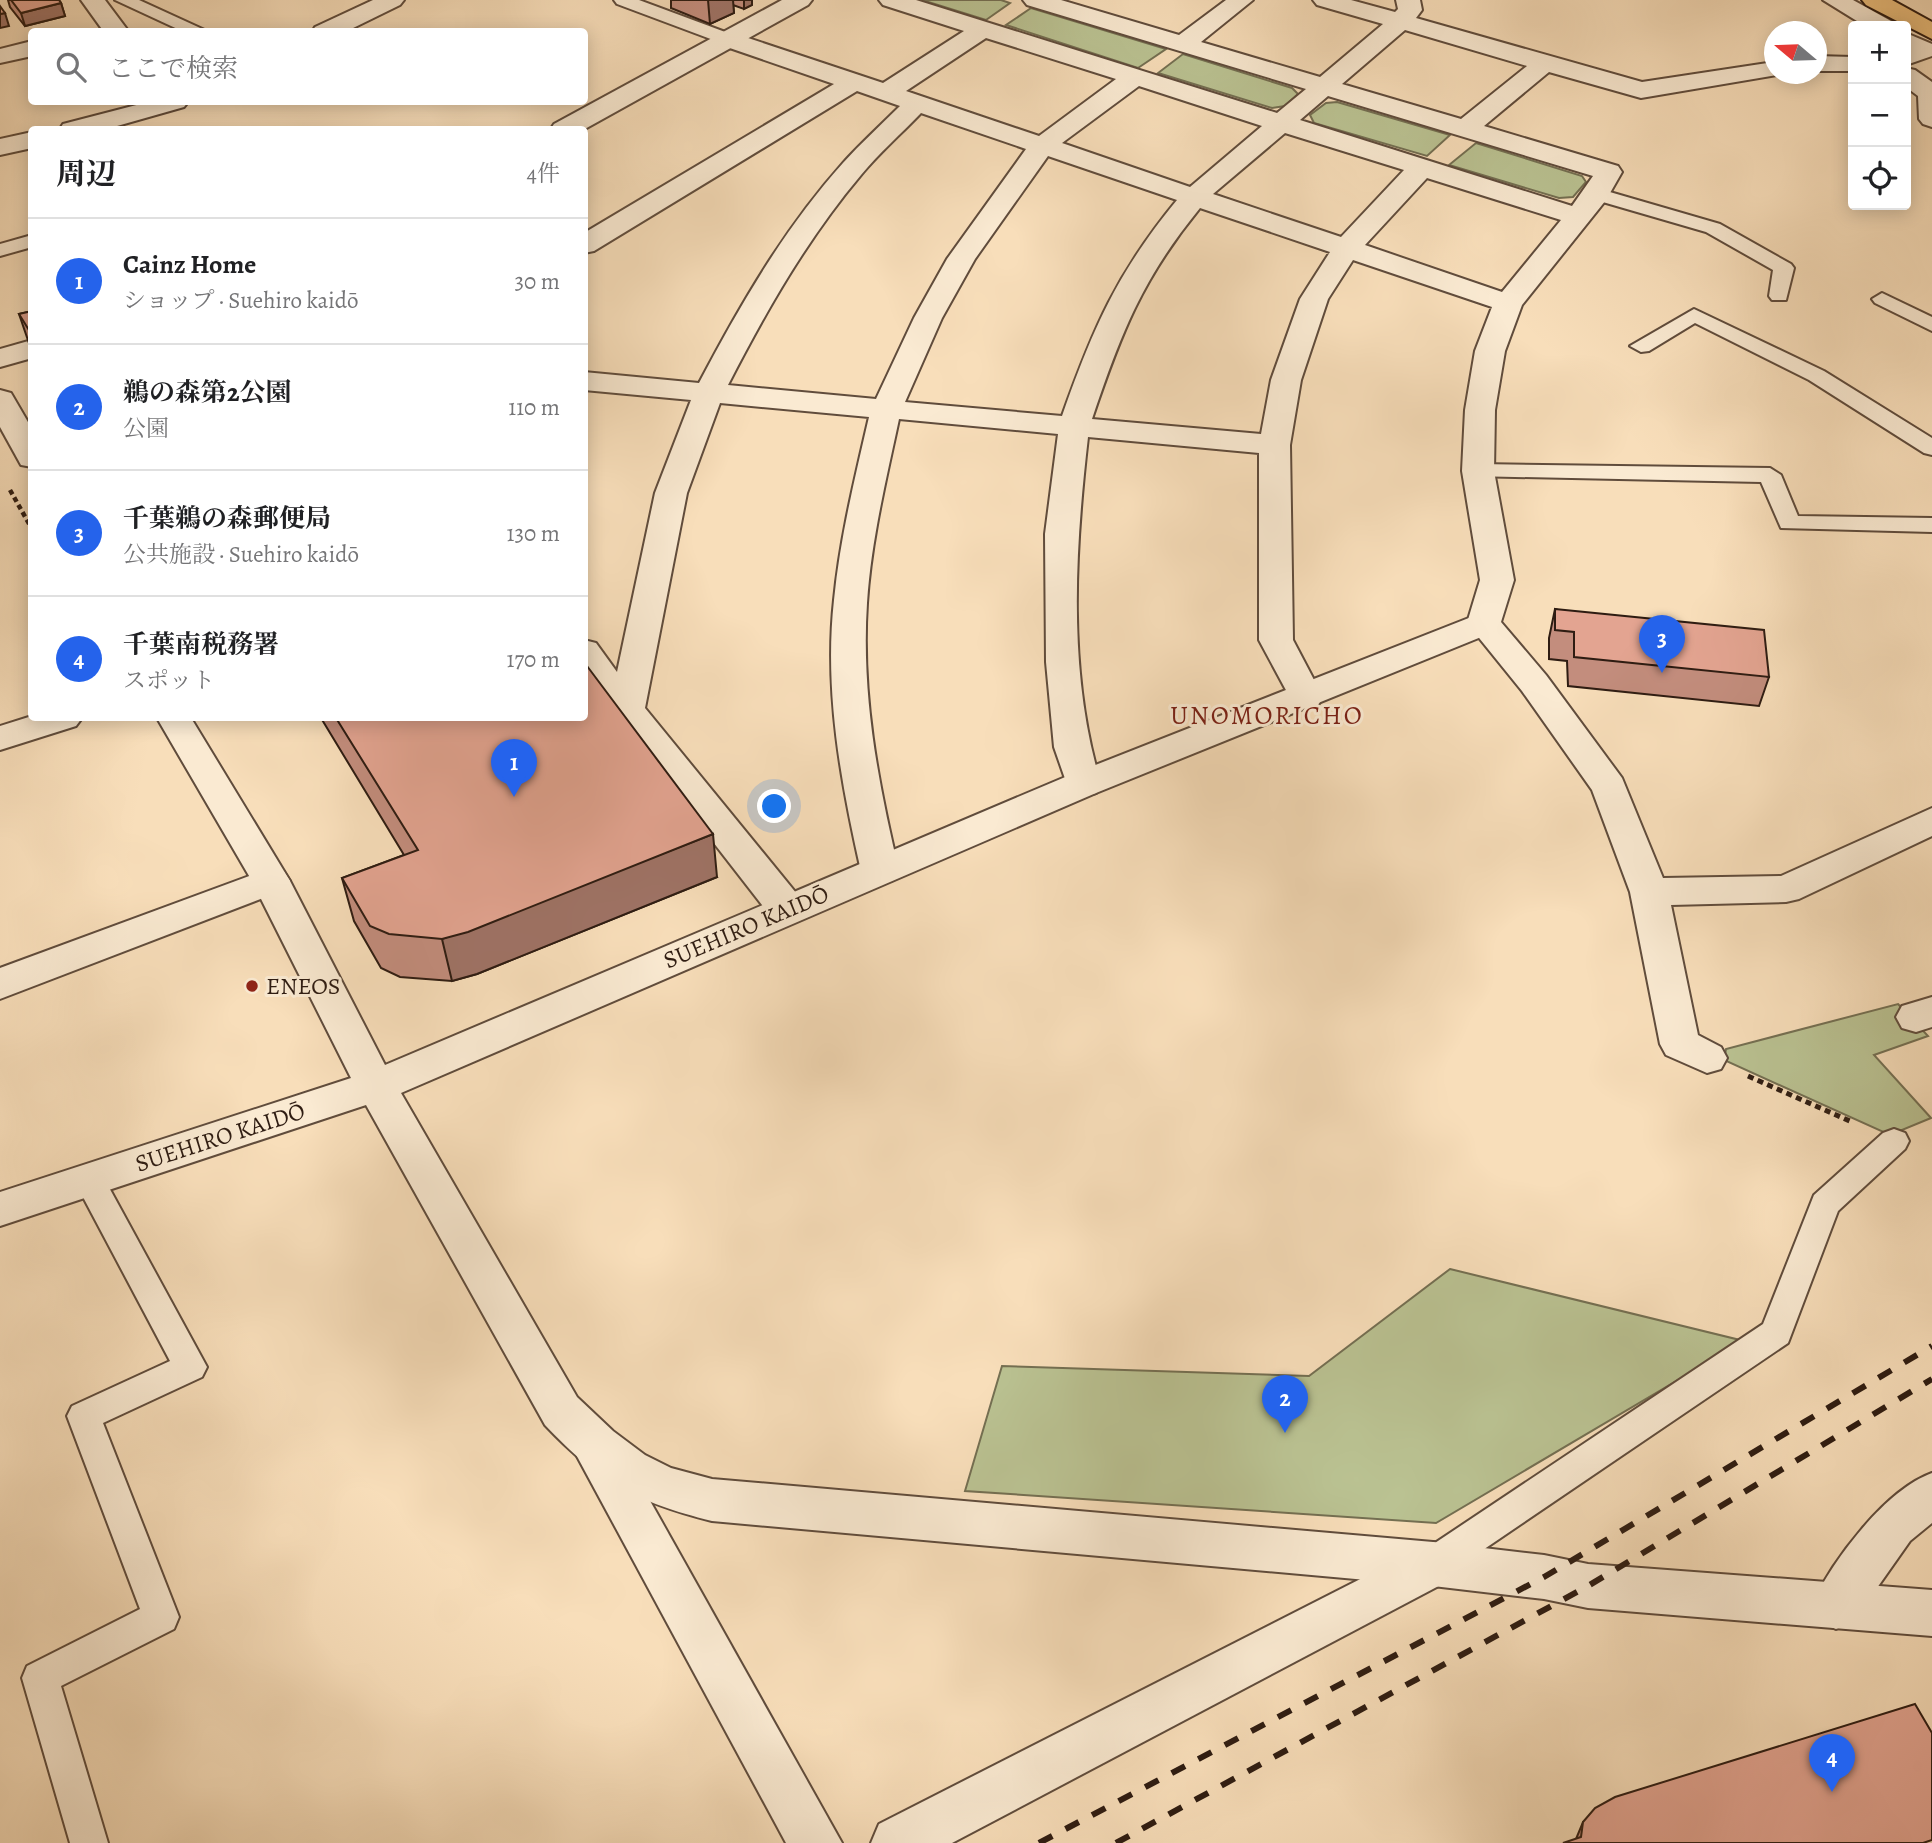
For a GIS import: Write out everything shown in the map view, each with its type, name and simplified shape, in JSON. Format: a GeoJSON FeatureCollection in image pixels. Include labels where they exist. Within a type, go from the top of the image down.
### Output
{"type":"FeatureCollection","features":[{"type":"Feature","properties":{"kind":"highway"},"geometry":{"type":"LineString","coordinates":[[1874,0],[1932,32]]}},
{"type":"Feature","properties":{"kind":"highway"},"geometry":{"type":"LineString","coordinates":[[1912,0],[1932,10]]}},
{"type":"Feature","properties":{"kind":"street"},"geometry":{"type":"LineString","coordinates":[[93,0],[110,28]]}},
{"type":"Feature","properties":{"kind":"street"},"geometry":{"type":"LineString","coordinates":[[570,126],[800,0]]}},
{"type":"Feature","properties":{"kind":"street"},"geometry":{"type":"LineString","coordinates":[[891,0],[1422,167],[1586,205]]}},
{"type":"Feature","properties":{"kind":"street"},"geometry":{"type":"LineString","coordinates":[[1035,0],[1609,172],[1508,303],[1490,351],[1480,410],[1478,471],[1497,580],[1484,623],[1534,683],[1609,788],[1649,892],[1680,1044],[1707,1058]]}},
{"type":"Feature","properties":{"kind":"street"},"geometry":{"type":"LineString","coordinates":[[1183,44],[1241,0]]}},
{"type":"Feature","properties":{"kind":"street"},"geometry":{"type":"LineString","coordinates":[[1325,0],[1404,11],[1545,63],[1641,90],[1764,71]]}},
{"type":"Feature","properties":{"kind":"street"},"geometry":{"type":"LineString","coordinates":[[1835,0],[1873,21]]}},
{"type":"Feature","properties":{"kind":"street"},"geometry":{"type":"LineString","coordinates":[[332,28],[388,1]]}},
{"type":"Feature","properties":{"kind":"street"},"geometry":{"type":"LineString","coordinates":[[1083,784],[1072,747],[1063,662],[1061,534],[1073,426],[1098,356],[1122,299],[1154,246],[1194,197],[1323,87],[1404,11]]}},
{"type":"Feature","properties":{"kind":"street"},"geometry":{"type":"LineString","coordinates":[[886,93],[983,29]]}},
{"type":"Feature","properties":{"kind":"street"},"geometry":{"type":"LineString","coordinates":[[730,40],[1508,303]]}},
{"type":"Feature","properties":{"kind":"street"},"geometry":{"type":"LineString","coordinates":[[1911,43],[1925,51],[1911,56]]}},
{"type":"Feature","properties":{"kind":"street"},"geometry":{"type":"LineString","coordinates":[[0,56],[28,49]]}},
{"type":"Feature","properties":{"kind":"street"},"geometry":{"type":"LineString","coordinates":[[1465,129],[1545,63]]}},
{"type":"Feature","properties":{"kind":"street"},"geometry":{"type":"LineString","coordinates":[[1827,63],[1848,64]]}},
{"type":"Feature","properties":{"kind":"street"},"geometry":{"type":"LineString","coordinates":[[880,871],[859,781],[850,688],[850,603],[861,521],[886,409],[928,318],[961,259],[1042,145],[1135,77]]}},
{"type":"Feature","properties":{"kind":"street"},"geometry":{"type":"LineString","coordinates":[[1911,79],[1931,93],[1932,119]]}},
{"type":"Feature","properties":{"kind":"street"},"geometry":{"type":"LineString","coordinates":[[588,243],[855,82]]}},
{"type":"Feature","properties":{"kind":"street"},"geometry":{"type":"LineString","coordinates":[[627,709],[671,493],[709,393],[748,317],[794,244],[852,169],[917,103]]}},
{"type":"Feature","properties":{"kind":"street"},"geometry":{"type":"LineString","coordinates":[[86,126],[161,105]]}},
{"type":"Feature","properties":{"kind":"street"},"geometry":{"type":"LineString","coordinates":[[169,105],[182,126]]}},
{"type":"Feature","properties":{"kind":"street"},"geometry":{"type":"LineString","coordinates":[[0,147],[28,140]]}},
{"type":"Feature","properties":{"kind":"street"},"geometry":{"type":"LineString","coordinates":[[1306,696],[1276,640],[1275,445],[1286,380],[1314,299],[1346,249],[1422,167]]}},
{"type":"Feature","properties":{"kind":"street"},"geometry":{"type":"LineString","coordinates":[[0,358],[28,350]]}},
{"type":"Feature","properties":{"kind":"street"},"geometry":{"type":"LineString","coordinates":[[588,381],[1275,445]]}},
{"type":"Feature","properties":{"kind":"street"},"geometry":{"type":"LineString","coordinates":[[0,399],[28,451]]}},
{"type":"Feature","properties":{"kind":"street","name":"SUEHIRO KAIDŌ"},"geometry":{"type":"LineString","coordinates":[[0,1209],[376,1086],[1083,784],[1484,623]]}},
{"type":"Feature","properties":{"kind":"street"},"geometry":{"type":"LineString","coordinates":[[588,655],[627,709],[787,909]]}},
{"type":"Feature","properties":{"kind":"street"},"geometry":{"type":"LineString","coordinates":[[0,738],[54,721]]}},
{"type":"Feature","properties":{"kind":"street"},"geometry":{"type":"LineString","coordinates":[[176,721],[271,881],[376,1086],[561,1411],[596,1447],[637,1477],[669,1490],[712,1500],[1433,1564],[1544,1577],[1588,1586],[1932,1613]]}},
{"type":"Feature","properties":{"kind":"street"},"geometry":{"type":"LineString","coordinates":[[1649,892],[1786,889],[1932,821]]}},
{"type":"Feature","properties":{"kind":"street"},"geometry":{"type":"LineString","coordinates":[[0,984],[271,881]]}},
{"type":"Feature","properties":{"kind":"street"},"geometry":{"type":"LineString","coordinates":[[596,1447],[815,1843]]}},
{"type":"Feature","properties":{"kind":"street"},"geometry":{"type":"LineString","coordinates":[[1836,1606],[1893,1526],[1932,1494]]}},
{"type":"Feature","properties":{"kind":"street"},"geometry":{"type":"LineString","coordinates":[[898,1843],[1433,1564]]}},
{"type":"Feature","properties":{"kind":"lane"},"geometry":{"type":"LineString","coordinates":[[124,0],[190,28]]}},
{"type":"Feature","properties":{"kind":"lane"},"geometry":{"type":"LineString","coordinates":[[623,0],[730,40]]}},
{"type":"Feature","properties":{"kind":"lane"},"geometry":{"type":"LineString","coordinates":[[1586,205],[1713,228],[1784,268],[1779,296]]}},
{"type":"Feature","properties":{"kind":"lane"},"geometry":{"type":"LineString","coordinates":[[0,250],[28,242]]}},
{"type":"Feature","properties":{"kind":"lane"},"geometry":{"type":"LineString","coordinates":[[1882,299],[1932,325]]}},
{"type":"Feature","properties":{"kind":"lane"},"geometry":{"type":"LineString","coordinates":[[1641,346],[1694,315],[1776,351],[1899,424],[1932,448]]}},
{"type":"Feature","properties":{"kind":"lane"},"geometry":{"type":"LineString","coordinates":[[1478,471],[1770,475],[1790,523],[1932,526]]}},
{"type":"Feature","properties":{"kind":"lane"},"geometry":{"type":"LineString","coordinates":[[1433,1564],[1776,1332],[1825,1204],[1894,1141]]}},
{"type":"Feature","properties":{"kind":"lane"},"geometry":{"type":"LineString","coordinates":[[89,1180],[190,1367],[84,1416],[161,1617],[40,1678],[89,1843]]}},
{"type":"Feature","properties":{"kind":"path"},"geometry":{"type":"LineString","coordinates":[[6,482],[28,522]]}},
{"type":"Feature","properties":{"kind":"path"},"geometry":{"type":"LineString","coordinates":[[1707,1058],[1894,1141]]}},
{"type":"Feature","properties":{"kind":"green space"},"geometry":{"type":"Polygon","coordinates":[[[922,0],[1001,0],[1010,3],[986,20],[922,0]]]}},
{"type":"Feature","properties":{"kind":"green space"},"geometry":{"type":"Polygon","coordinates":[[[1031,8],[1166,49],[1138,68],[1006,25],[1031,8]]]}},
{"type":"Feature","properties":{"kind":"green space"},"geometry":{"type":"Polygon","coordinates":[[[1183,54],[1292,88],[1298,94],[1285,106],[1272,108],[1158,73],[1183,54]]]}},
{"type":"Feature","properties":{"kind":"green space"},"geometry":{"type":"Polygon","coordinates":[[[1337,102],[1450,135],[1427,156],[1314,123],[1310,115],[1326,103],[1337,102]]]}},
{"type":"Feature","properties":{"kind":"green space"},"geometry":{"type":"Polygon","coordinates":[[[1476,143],[1582,176],[1586,182],[1573,197],[1559,198],[1449,165],[1476,143]]]}},
{"type":"Feature","properties":{"kind":"green space"},"geometry":{"type":"Polygon","coordinates":[[[1898,1004],[1928,1036],[1874,1055],[1931,1118],[1890,1135],[1724,1060],[1726,1049],[1898,1004]]]}},
{"type":"Feature","properties":{"kind":"green space"},"geometry":{"type":"Polygon","coordinates":[[[1450,1269],[1744,1341],[1436,1523],[965,1491],[1002,1366],[1309,1376],[1450,1269]]]}},
{"type":"Feature","properties":{"kind":"building"},"geometry":{"type":"Polygon","coordinates":[[[11,0],[59,0],[61,3],[21,13],[11,0]]]}},
{"type":"Feature","properties":{"kind":"building"},"geometry":{"type":"Polygon","coordinates":[[[28,312],[28,329],[19,314],[28,312]]]}},
{"type":"Feature","properties":{"kind":"building"},"geometry":{"type":"Polygon","coordinates":[[[1555,609],[1764,630],[1769,677],[1574,657],[1574,632],[1555,630],[1555,609]]]}},
{"type":"Feature","properties":{"kind":"building"},"geometry":{"type":"Polygon","coordinates":[[[588,667],[713,834],[468,932],[442,939],[389,934],[370,926],[342,878],[418,850],[338,721],[588,721],[588,667]]]}},
{"type":"Feature","properties":{"kind":"building"},"geometry":{"type":"Polygon","coordinates":[[[1915,1704],[1932,1733],[1932,1840],[1923,1843],[1563,1843],[1581,1837],[1583,1822],[1595,1808],[1615,1797],[1915,1704]]]}},
{"type":"Feature","properties":{"kind":"railway"},"geometry":{"type":"LineString","coordinates":[[1039,1843],[1544,1577],[1932,1346]]}},
{"type":"Feature","properties":{"kind":"railway"},"geometry":{"type":"LineString","coordinates":[[1116,1843],[1588,1586],[1932,1379]]}},
{"type":"Feature","properties":{"kind":"place","name":"千葉鵜の森郵便局"},"geometry":{"type":"Point","coordinates":[1662,673]}},
{"type":"Feature","properties":{"kind":"place","name":"Cainz Home"},"geometry":{"type":"Point","coordinates":[514,797]}},
{"type":"Feature","properties":{"kind":"place","name":"ENEOS"},"geometry":{"type":"Point","coordinates":[252,986]}},
{"type":"Feature","properties":{"kind":"place","name":"鵜の森第2公園"},"geometry":{"type":"Point","coordinates":[1285,1433]}},
{"type":"Feature","properties":{"kind":"place","name":"千葉南税務署"},"geometry":{"type":"Point","coordinates":[1832,1792]}},
{"type":"Feature","properties":{"kind":"district","name":"UNOMORICHO"},"geometry":{"type":"Point","coordinates":[1267,715]}}]}
